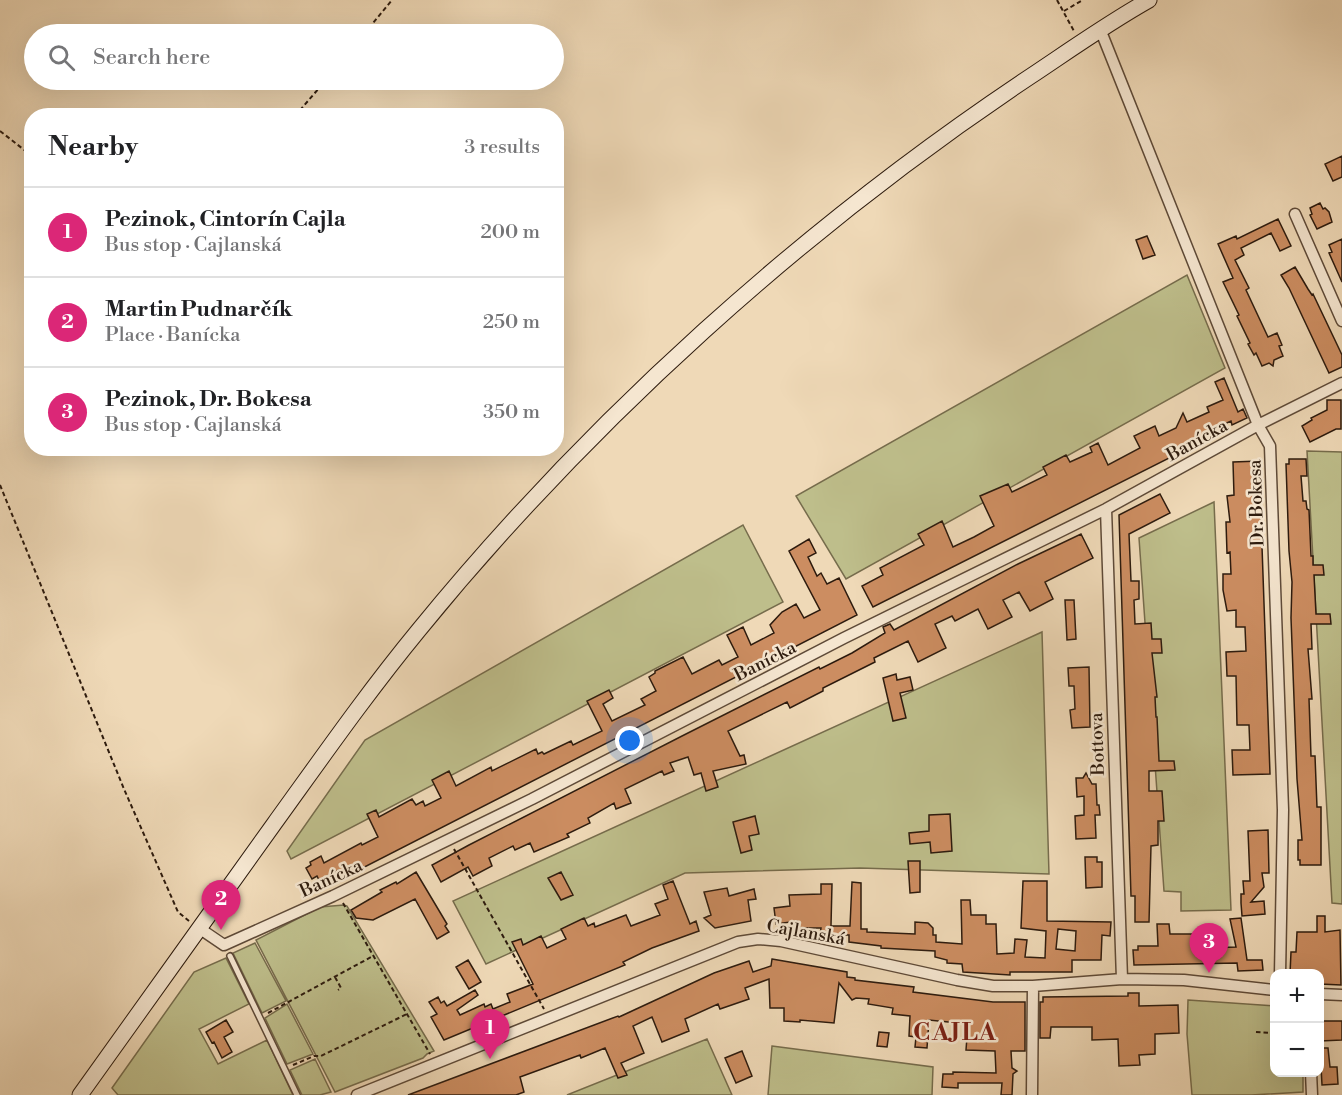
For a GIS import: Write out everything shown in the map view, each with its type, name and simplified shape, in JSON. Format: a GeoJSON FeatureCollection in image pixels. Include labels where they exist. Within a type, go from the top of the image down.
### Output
{"type":"FeatureCollection","features":[{"type":"Feature","properties":{"kind":"main road"},"geometry":{"type":"LineString","coordinates":[[80,1095],[348,723],[418,632],[497,540],[586,446],[738,302],[860,199],[953,129],[1100,29],[1149,0]]}},
{"type":"Feature","properties":{"kind":"street","name":"Dr. Bokesa"},"geometry":{"type":"LineString","coordinates":[[1100,29],[1258,425],[1270,446],[1283,810],[1280,969]]}},
{"type":"Feature","properties":{"kind":"street"},"geometry":{"type":"LineString","coordinates":[[1294,214],[1342,321]]}},
{"type":"Feature","properties":{"kind":"street","name":"Banícka"},"geometry":{"type":"LineString","coordinates":[[199,928],[224,945],[333,896],[532,799],[844,638],[1106,508],[1258,425],[1342,383]]}},
{"type":"Feature","properties":{"kind":"street","name":"Bottova"},"geometry":{"type":"LineString","coordinates":[[1106,508],[1122,979]]}},
{"type":"Feature","properties":{"kind":"street","name":"Cajlanská"},"geometry":{"type":"LineString","coordinates":[[357,1095],[738,942],[758,939],[781,941],[993,986],[1033,986],[1122,979],[1184,980],[1270,989]]}},
{"type":"Feature","properties":{"kind":"street"},"geometry":{"type":"LineString","coordinates":[[1032,1095],[1033,986]]}},
{"type":"Feature","properties":{"kind":"street"},"geometry":{"type":"LineString","coordinates":[[1324,994],[1342,995]]}},
{"type":"Feature","properties":{"kind":"street"},"geometry":{"type":"LineString","coordinates":[[1311,1077],[1312,1095]]}},
{"type":"Feature","properties":{"kind":"lane"},"geometry":{"type":"LineString","coordinates":[[230,956],[297,1095]]}},
{"type":"Feature","properties":{"kind":"path"},"geometry":{"type":"LineString","coordinates":[[372,24],[392,0]]}},
{"type":"Feature","properties":{"kind":"path"},"geometry":{"type":"LineString","coordinates":[[1057,0],[1081,43]]}},
{"type":"Feature","properties":{"kind":"path"},"geometry":{"type":"LineString","coordinates":[[1064,11],[1083,0]]}},
{"type":"Feature","properties":{"kind":"path"},"geometry":{"type":"LineString","coordinates":[[302,108],[317,90]]}},
{"type":"Feature","properties":{"kind":"path"},"geometry":{"type":"LineString","coordinates":[[0,131],[24,150]]}},
{"type":"Feature","properties":{"kind":"path"},"geometry":{"type":"LineString","coordinates":[[0,485],[124,789],[178,912],[199,928]]}},
{"type":"Feature","properties":{"kind":"path"},"geometry":{"type":"LineString","coordinates":[[453,847],[546,1013]]}},
{"type":"Feature","properties":{"kind":"path"},"geometry":{"type":"LineString","coordinates":[[349,900],[343,903],[429,1053],[430,1059]]}},
{"type":"Feature","properties":{"kind":"path"},"geometry":{"type":"LineString","coordinates":[[260,1017],[373,956]]}},
{"type":"Feature","properties":{"kind":"path"},"geometry":{"type":"LineString","coordinates":[[335,977],[341,988],[338,990]]}},
{"type":"Feature","properties":{"kind":"path"},"geometry":{"type":"LineString","coordinates":[[284,1069],[314,1056],[321,1056],[407,1014]]}},
{"type":"Feature","properties":{"kind":"path"},"geometry":{"type":"LineString","coordinates":[[1256,1032],[1270,1033]]}},
{"type":"Feature","properties":{"kind":"green space"},"geometry":{"type":"Polygon","coordinates":[[[1187,275],[1225,368],[846,579],[796,496],[1187,275]]]}},
{"type":"Feature","properties":{"kind":"green space"},"geometry":{"type":"Polygon","coordinates":[[[1307,451],[1342,452],[1342,904],[1332,903],[1307,451]]]}},
{"type":"Feature","properties":{"kind":"green space"},"geometry":{"type":"Polygon","coordinates":[[[1214,502],[1231,910],[1181,911],[1181,892],[1164,891],[1139,538],[1214,502]]]}},
{"type":"Feature","properties":{"kind":"green space"},"geometry":{"type":"Polygon","coordinates":[[[743,525],[783,602],[291,859],[287,851],[365,740],[743,525]]]}},
{"type":"Feature","properties":{"kind":"green space"},"geometry":{"type":"Polygon","coordinates":[[[1042,632],[1049,874],[860,868],[685,873],[486,964],[453,901],[1042,632]]]}},
{"type":"Feature","properties":{"kind":"green space"},"geometry":{"type":"Polygon","coordinates":[[[347,906],[434,1051],[423,1058],[335,1092],[256,940],[320,907],[347,906]]]}},
{"type":"Feature","properties":{"kind":"green space"},"geometry":{"type":"Polygon","coordinates":[[[255,943],[286,1001],[262,1013],[233,953],[255,943]]]}},
{"type":"Feature","properties":{"kind":"green space"},"geometry":{"type":"Polygon","coordinates":[[[226,958],[249,1004],[199,1029],[218,1064],[267,1040],[293,1095],[118,1095],[112,1088],[194,972],[226,958]]]}},
{"type":"Feature","properties":{"kind":"green space"},"geometry":{"type":"Polygon","coordinates":[[[1188,1000],[1270,1006],[1270,1077],[1303,1077],[1303,1092],[1192,1095],[1187,1034],[1188,1000]]]}},
{"type":"Feature","properties":{"kind":"green space"},"geometry":{"type":"Polygon","coordinates":[[[287,1004],[313,1054],[287,1064],[265,1018],[287,1004]]]}},
{"type":"Feature","properties":{"kind":"green space"},"geometry":{"type":"Polygon","coordinates":[[[707,1039],[732,1095],[567,1095],[707,1039]]]}},
{"type":"Feature","properties":{"kind":"green space"},"geometry":{"type":"Polygon","coordinates":[[[772,1046],[933,1067],[932,1095],[768,1095],[772,1046]]]}},
{"type":"Feature","properties":{"kind":"green space"},"geometry":{"type":"Polygon","coordinates":[[[315,1059],[331,1092],[320,1095],[302,1095],[290,1070],[315,1059]]]}},
{"type":"Feature","properties":{"kind":"building"},"geometry":{"type":"Polygon","coordinates":[[[1342,156],[1342,177],[1333,181],[1325,164],[1342,156]]]}},
{"type":"Feature","properties":{"kind":"building"},"geometry":{"type":"Polygon","coordinates":[[[1320,203],[1323,209],[1329,212],[1332,222],[1317,229],[1310,215],[1312,214],[1310,208],[1320,203]]]}},
{"type":"Feature","properties":{"kind":"building"},"geometry":{"type":"Polygon","coordinates":[[[1278,219],[1291,246],[1280,251],[1271,233],[1241,248],[1244,255],[1235,260],[1249,288],[1246,290],[1268,337],[1277,333],[1282,345],[1279,346],[1283,356],[1274,360],[1273,366],[1269,363],[1262,366],[1256,353],[1254,355],[1248,344],[1250,343],[1237,316],[1239,315],[1223,282],[1233,278],[1218,244],[1236,236],[1237,239],[1278,219]]]}},
{"type":"Feature","properties":{"kind":"building"},"geometry":{"type":"Polygon","coordinates":[[[1147,236],[1155,255],[1143,259],[1136,240],[1147,236]]]}},
{"type":"Feature","properties":{"kind":"building"},"geometry":{"type":"Polygon","coordinates":[[[1342,239],[1342,282],[1329,253],[1332,252],[1329,245],[1342,239]]]}},
{"type":"Feature","properties":{"kind":"building"},"geometry":{"type":"Polygon","coordinates":[[[1295,267],[1313,294],[1342,355],[1342,367],[1329,373],[1281,275],[1295,267]]]}},
{"type":"Feature","properties":{"kind":"building"},"geometry":{"type":"Polygon","coordinates":[[[1224,378],[1238,412],[1243,409],[1247,418],[1232,425],[1231,421],[1204,433],[1207,439],[873,607],[862,586],[883,575],[880,568],[924,545],[918,534],[942,521],[953,547],[974,537],[994,526],[980,496],[1008,484],[1012,492],[1047,475],[1043,467],[1066,455],[1070,462],[1092,452],[1090,447],[1098,443],[1108,465],[1140,448],[1134,436],[1155,426],[1159,436],[1176,428],[1183,413],[1187,422],[1209,412],[1207,407],[1223,400],[1215,382],[1224,378]]]}},
{"type":"Feature","properties":{"kind":"building"},"geometry":{"type":"Polygon","coordinates":[[[1327,400],[1341,400],[1341,429],[1336,429],[1310,442],[1302,426],[1312,420],[1311,418],[1327,410],[1327,400]]]}},
{"type":"Feature","properties":{"kind":"building"},"geometry":{"type":"Polygon","coordinates":[[[1289,459],[1306,459],[1307,476],[1301,476],[1303,501],[1306,501],[1309,510],[1311,556],[1313,556],[1313,565],[1323,565],[1324,575],[1314,575],[1316,614],[1330,614],[1331,624],[1311,624],[1312,649],[1308,649],[1312,699],[1309,699],[1311,756],[1315,756],[1317,807],[1321,807],[1321,865],[1300,865],[1300,860],[1298,860],[1298,840],[1302,840],[1297,779],[1291,618],[1292,582],[1286,464],[1289,464],[1289,459]]]}},
{"type":"Feature","properties":{"kind":"building"},"geometry":{"type":"Polygon","coordinates":[[[1259,461],[1270,774],[1233,775],[1232,750],[1250,750],[1249,725],[1237,725],[1236,676],[1227,676],[1226,652],[1246,651],[1245,627],[1236,627],[1236,610],[1227,611],[1223,590],[1223,574],[1231,574],[1230,552],[1227,553],[1226,522],[1230,522],[1227,496],[1234,495],[1233,462],[1259,461]]]}},
{"type":"Feature","properties":{"kind":"building"},"geometry":{"type":"Polygon","coordinates":[[[1160,494],[1170,513],[1129,534],[1131,581],[1139,581],[1139,599],[1134,600],[1135,624],[1151,623],[1152,639],[1161,639],[1162,653],[1152,653],[1157,697],[1155,697],[1159,761],[1174,761],[1175,770],[1149,771],[1149,791],[1162,791],[1164,821],[1158,821],[1158,845],[1151,846],[1149,922],[1135,922],[1135,896],[1131,896],[1119,515],[1160,494]]]}},
{"type":"Feature","properties":{"kind":"building"},"geometry":{"type":"Polygon","coordinates":[[[1081,534],[1093,558],[1045,582],[1053,599],[1030,611],[1019,592],[1003,600],[1012,617],[988,629],[978,609],[955,621],[952,616],[935,624],[946,648],[918,662],[908,641],[874,658],[875,662],[823,688],[823,691],[790,708],[787,702],[728,731],[740,756],[744,755],[746,764],[713,771],[718,787],[706,791],[701,773],[694,775],[688,757],[670,763],[674,771],[664,775],[662,771],[625,789],[631,803],[616,809],[614,803],[588,818],[590,823],[567,834],[569,837],[534,852],[530,843],[515,850],[513,846],[489,858],[492,866],[473,876],[468,867],[441,882],[432,865],[684,735],[819,667],[820,669],[852,653],[885,633],[883,627],[890,624],[894,630],[1018,564],[1081,534]]]}},
{"type":"Feature","properties":{"kind":"building"},"geometry":{"type":"Polygon","coordinates":[[[809,539],[816,553],[808,557],[817,576],[821,573],[827,584],[839,578],[857,615],[343,878],[339,870],[319,880],[317,876],[312,879],[306,868],[311,865],[310,862],[321,856],[324,863],[361,843],[362,845],[378,837],[367,814],[376,810],[379,817],[412,799],[416,805],[423,801],[425,806],[441,798],[432,780],[449,771],[456,786],[491,767],[492,771],[536,749],[538,754],[542,752],[544,754],[571,741],[573,745],[602,731],[587,701],[609,690],[613,698],[603,704],[612,721],[645,705],[641,699],[656,691],[649,677],[655,671],[683,657],[692,674],[719,660],[722,665],[738,657],[727,635],[743,627],[751,645],[774,633],[770,625],[782,612],[796,604],[804,618],[820,610],[789,551],[809,539]]]}},
{"type":"Feature","properties":{"kind":"building"},"geometry":{"type":"Polygon","coordinates":[[[1065,600],[1074,600],[1076,639],[1067,640],[1065,600]]]}},
{"type":"Feature","properties":{"kind":"building"},"geometry":{"type":"Polygon","coordinates":[[[1089,667],[1090,727],[1072,728],[1070,710],[1075,709],[1074,686],[1069,686],[1068,668],[1089,667]]]}},
{"type":"Feature","properties":{"kind":"building"},"geometry":{"type":"Polygon","coordinates":[[[896,674],[897,680],[910,677],[913,690],[900,693],[906,718],[893,721],[883,678],[896,674]]]}},
{"type":"Feature","properties":{"kind":"building"},"geometry":{"type":"Polygon","coordinates":[[[1086,773],[1092,784],[1096,784],[1100,815],[1095,815],[1096,838],[1076,839],[1075,816],[1084,815],[1084,796],[1077,797],[1076,778],[1083,778],[1086,773]]]}},
{"type":"Feature","properties":{"kind":"building"},"geometry":{"type":"Polygon","coordinates":[[[950,814],[952,851],[931,853],[930,842],[910,844],[909,833],[929,831],[929,815],[950,814]]]}},
{"type":"Feature","properties":{"kind":"building"},"geometry":{"type":"Polygon","coordinates":[[[755,816],[759,834],[749,836],[752,850],[741,853],[733,822],[755,816]]]}},
{"type":"Feature","properties":{"kind":"building"},"geometry":{"type":"Polygon","coordinates":[[[1268,830],[1269,873],[1262,873],[1264,887],[1251,902],[1264,901],[1265,914],[1242,916],[1243,881],[1250,881],[1248,831],[1268,830]]]}},
{"type":"Feature","properties":{"kind":"building"},"geometry":{"type":"Polygon","coordinates":[[[1085,857],[1097,857],[1097,862],[1102,862],[1102,887],[1086,888],[1085,857]]]}},
{"type":"Feature","properties":{"kind":"building"},"geometry":{"type":"Polygon","coordinates":[[[908,861],[920,861],[920,892],[910,893],[908,861]]]}},
{"type":"Feature","properties":{"kind":"building"},"geometry":{"type":"Polygon","coordinates":[[[416,872],[447,924],[445,926],[449,932],[437,939],[415,899],[373,920],[356,918],[351,910],[382,892],[380,890],[396,882],[397,884],[416,872]]]}},
{"type":"Feature","properties":{"kind":"building"},"geometry":{"type":"Polygon","coordinates":[[[561,872],[573,895],[561,900],[548,878],[561,872]]]}},
{"type":"Feature","properties":{"kind":"building"},"geometry":{"type":"Polygon","coordinates":[[[673,881],[690,924],[696,921],[699,931],[652,948],[623,962],[625,965],[444,1040],[431,1017],[437,1014],[429,1002],[438,997],[441,1003],[444,1001],[447,1006],[475,990],[478,995],[457,1010],[460,1015],[484,1004],[485,1007],[491,1004],[493,1009],[510,1002],[507,994],[533,984],[512,942],[521,939],[523,945],[541,936],[547,948],[566,939],[561,929],[584,918],[588,926],[594,923],[595,927],[626,915],[631,926],[660,915],[655,904],[668,899],[663,885],[673,881]]]}},
{"type":"Feature","properties":{"kind":"building"},"geometry":{"type":"Polygon","coordinates":[[[1023,881],[1047,881],[1047,921],[1111,922],[1110,936],[1102,935],[1101,960],[1072,960],[1072,972],[1010,972],[1010,975],[963,972],[962,964],[947,963],[947,960],[935,957],[935,951],[881,948],[881,946],[849,942],[849,935],[820,935],[821,928],[797,928],[797,921],[776,924],[774,908],[790,906],[789,895],[821,894],[821,884],[832,884],[831,926],[850,926],[852,882],[861,883],[861,929],[867,929],[867,932],[915,934],[915,922],[928,923],[933,928],[933,935],[936,935],[936,942],[962,944],[961,900],[970,900],[971,915],[986,915],[986,924],[996,924],[997,954],[1014,953],[1015,939],[1027,940],[1025,957],[1045,958],[1046,931],[1021,928],[1023,881]],[[1058,929],[1056,949],[1075,951],[1076,931],[1058,929]]]}},
{"type":"Feature","properties":{"kind":"building"},"geometry":{"type":"Polygon","coordinates":[[[727,888],[729,896],[754,889],[756,899],[748,900],[751,921],[715,928],[704,918],[711,915],[704,892],[727,888]]]}},
{"type":"Feature","properties":{"kind":"building"},"geometry":{"type":"Polygon","coordinates":[[[1317,916],[1325,916],[1325,932],[1340,930],[1341,985],[1324,984],[1324,969],[1290,969],[1291,952],[1296,952],[1297,932],[1317,932],[1317,916]]]}},
{"type":"Feature","properties":{"kind":"building"},"geometry":{"type":"Polygon","coordinates":[[[1241,918],[1247,960],[1262,960],[1263,970],[1238,971],[1237,963],[1134,965],[1133,950],[1138,950],[1138,946],[1158,946],[1157,924],[1169,924],[1170,934],[1207,934],[1207,948],[1236,947],[1230,919],[1241,918]]]}},
{"type":"Feature","properties":{"kind":"building"},"geometry":{"type":"Polygon","coordinates":[[[772,959],[847,972],[847,977],[855,978],[855,980],[914,987],[913,992],[993,1002],[1025,1002],[1025,1051],[1011,1051],[1012,1068],[1017,1071],[1013,1074],[1012,1095],[1001,1095],[1002,1083],[958,1083],[958,1088],[942,1087],[943,1074],[953,1074],[953,1072],[996,1073],[995,1051],[966,1050],[968,1024],[929,1020],[927,1048],[915,1047],[916,1037],[909,1036],[910,1016],[892,1014],[893,1008],[868,1004],[869,999],[852,1000],[839,983],[834,1023],[784,1021],[784,1008],[770,1008],[769,979],[745,988],[749,999],[720,1009],[718,1004],[685,1019],[689,1031],[662,1042],[652,1017],[633,1026],[644,1053],[621,1063],[627,1075],[618,1078],[605,1048],[520,1077],[524,1092],[516,1095],[408,1095],[619,1017],[714,973],[749,961],[753,972],[771,966],[772,959]]]}},
{"type":"Feature","properties":{"kind":"building"},"geometry":{"type":"Polygon","coordinates":[[[468,960],[481,982],[469,989],[456,967],[468,960]]]}},
{"type":"Feature","properties":{"kind":"building"},"geometry":{"type":"Polygon","coordinates":[[[1128,993],[1139,993],[1139,1006],[1178,1005],[1179,1033],[1155,1034],[1155,1054],[1139,1055],[1140,1065],[1119,1066],[1118,1039],[1092,1040],[1092,1027],[1051,1027],[1050,1038],[1040,1038],[1040,1002],[1043,1002],[1043,997],[1128,996],[1128,993]]]}},
{"type":"Feature","properties":{"kind":"building"},"geometry":{"type":"Polygon","coordinates":[[[226,1020],[233,1032],[224,1037],[232,1052],[222,1058],[206,1032],[226,1020]]]}},
{"type":"Feature","properties":{"kind":"building"},"geometry":{"type":"Polygon","coordinates":[[[1324,1021],[1342,1021],[1342,1040],[1324,1041],[1324,1021]]]}},
{"type":"Feature","properties":{"kind":"building"},"geometry":{"type":"Polygon","coordinates":[[[879,1032],[889,1033],[887,1047],[877,1046],[879,1032]]]}},
{"type":"Feature","properties":{"kind":"building"},"geometry":{"type":"Polygon","coordinates":[[[1324,1048],[1328,1048],[1330,1067],[1337,1067],[1338,1084],[1322,1085],[1324,1048]]]}},
{"type":"Feature","properties":{"kind":"building"},"geometry":{"type":"Polygon","coordinates":[[[742,1051],[752,1076],[736,1083],[725,1058],[742,1051]]]}},
{"type":"Feature","properties":{"kind":"place","name":"Martin Pudnarčík"},"geometry":{"type":"Point","coordinates":[221,930]}},
{"type":"Feature","properties":{"kind":"place","name":"Pezinok, Dr. Bokesa"},"geometry":{"type":"Point","coordinates":[1209,973]}},
{"type":"Feature","properties":{"kind":"place","name":"Pezinok, Cintorín Cajla"},"geometry":{"type":"Point","coordinates":[490,1059]}},
{"type":"Feature","properties":{"kind":"district","name":"CAJLA"},"geometry":{"type":"Point","coordinates":[955,1032]}}]}
